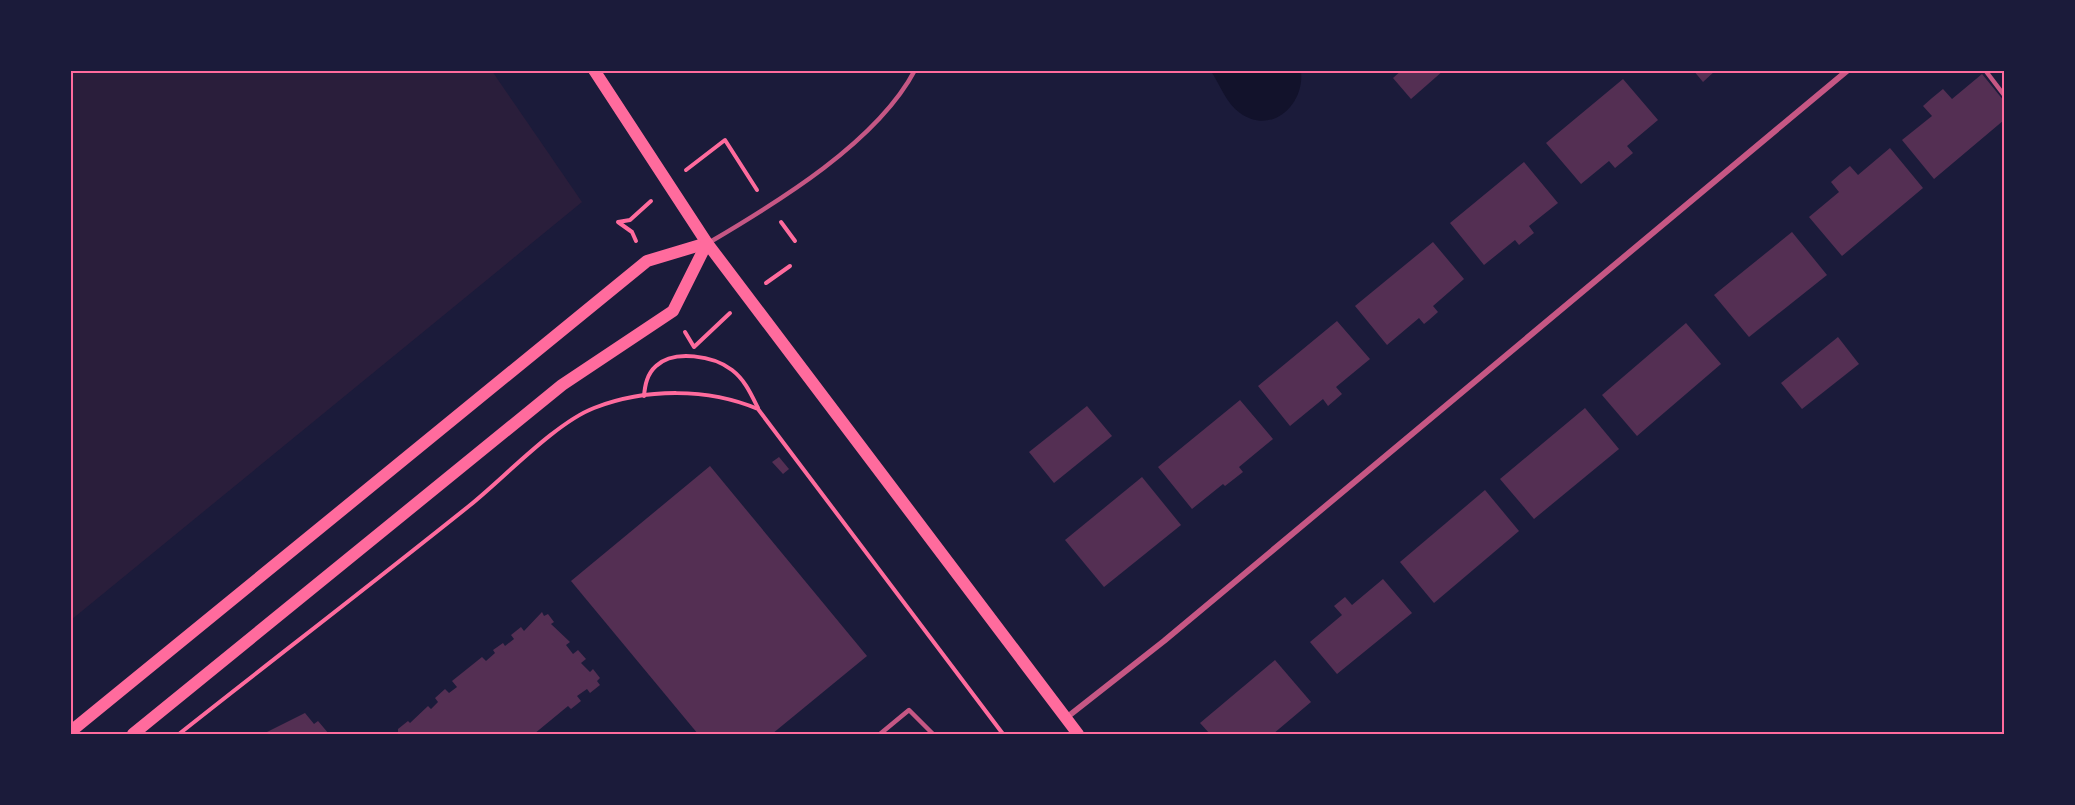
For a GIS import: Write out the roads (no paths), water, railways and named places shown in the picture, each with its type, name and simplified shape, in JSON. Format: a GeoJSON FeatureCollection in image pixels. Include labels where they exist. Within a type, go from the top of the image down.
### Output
{"type":"FeatureCollection","features":[{"type":"Feature","properties":{"kind":"main road"},"geometry":{"type":"LineString","coordinates":[[594,70],[671,184],[707,243],[1007,644],[1078,735]]}},
{"type":"Feature","properties":{"kind":"main road"},"geometry":{"type":"LineString","coordinates":[[70,732],[647,261],[707,243]]}},
{"type":"Feature","properties":{"kind":"main road"},"geometry":{"type":"LineString","coordinates":[[133,735],[562,385],[674,311],[707,243]]}},
{"type":"Feature","properties":{"kind":"street"},"geometry":{"type":"LineString","coordinates":[[1066,718],[1173,633],[1848,70]]}},
{"type":"Feature","properties":{"kind":"lane"},"geometry":{"type":"LineString","coordinates":[[707,243],[769,207],[846,148],[880,116],[915,70]]}},
{"type":"Feature","properties":{"kind":"lane"},"geometry":{"type":"LineString","coordinates":[[1984,70],[2004,95]]}},
{"type":"Feature","properties":{"kind":"lane"},"geometry":{"type":"LineString","coordinates":[[880,735],[909,710],[933,735]]}}]}
